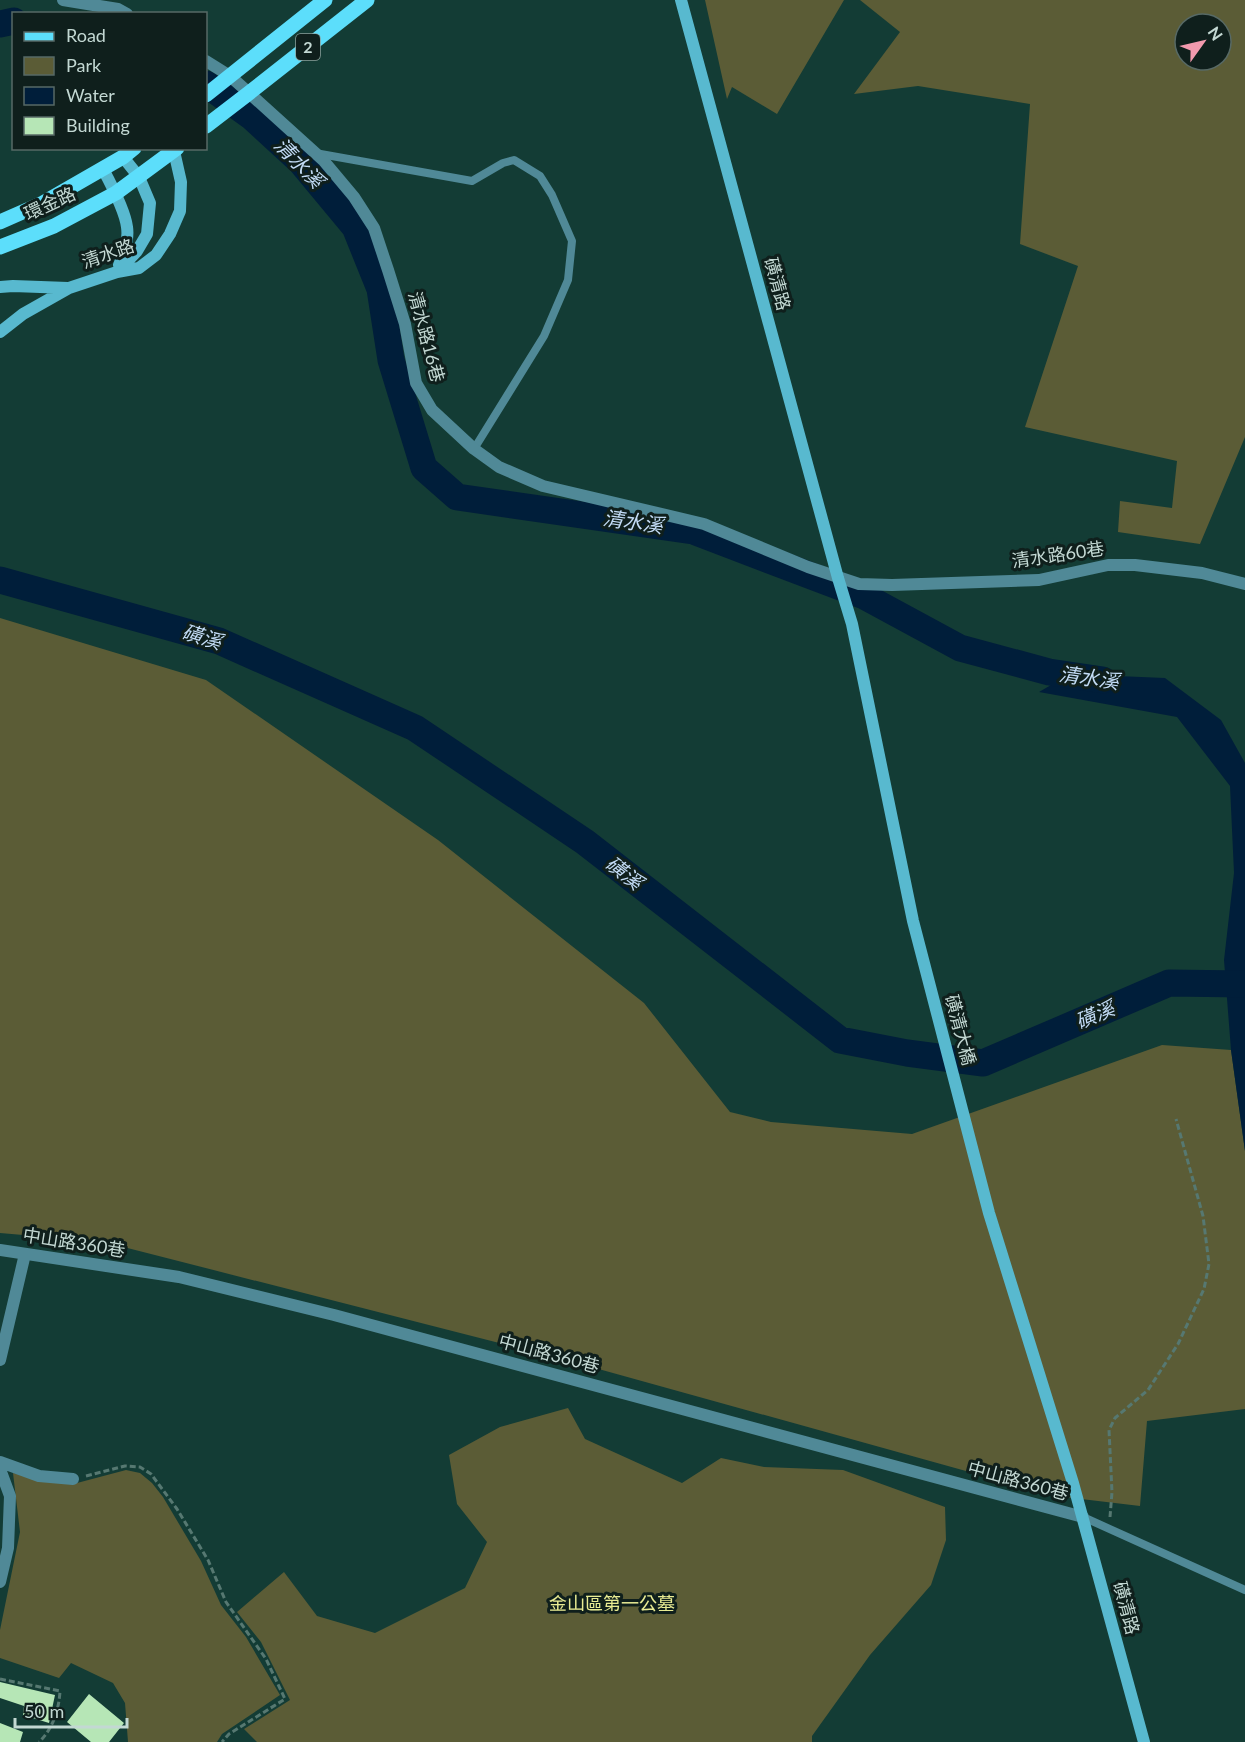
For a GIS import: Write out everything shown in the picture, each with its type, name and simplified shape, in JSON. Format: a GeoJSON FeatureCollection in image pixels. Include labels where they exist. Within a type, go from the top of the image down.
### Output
{"type":"FeatureCollection","features":[{"type":"Feature","properties":{"kind":"main road","name":"2"},"geometry":{"type":"LineString","coordinates":[[207,94],[325,0]]}},
{"type":"Feature","properties":{"kind":"main road","name":"2"},"geometry":{"type":"LineString","coordinates":[[207,125],[367,0]]}},
{"type":"Feature","properties":{"kind":"main road","name":"清水路"},"geometry":{"type":"LineString","coordinates":[[116,193],[176,150]]}},
{"type":"Feature","properties":{"kind":"main road"},"geometry":{"type":"LineString","coordinates":[[103,169],[129,153]]}},
{"type":"Feature","properties":{"kind":"main road","name":"環金路"},"geometry":{"type":"LineString","coordinates":[[0,222],[43,203],[103,169]]}},
{"type":"Feature","properties":{"kind":"main road","name":"環金路"},"geometry":{"type":"LineString","coordinates":[[0,247],[54,226],[116,193]]}},
{"type":"Feature","properties":{"kind":"street"},"geometry":{"type":"LineString","coordinates":[[63,0],[124,12]]}},
{"type":"Feature","properties":{"kind":"street","name":"磺清路"},"geometry":{"type":"LineString","coordinates":[[681,0],[838,578]]}},
{"type":"Feature","properties":{"kind":"street","name":"清水路16巷"},"geometry":{"type":"LineString","coordinates":[[207,63],[314,153],[354,197],[374,228],[405,324],[416,383],[432,411],[474,449],[499,467],[543,486],[704,524],[838,578]]}},
{"type":"Feature","properties":{"kind":"street","name":"清水路"},"geometry":{"type":"LineString","coordinates":[[0,332],[23,314],[69,288],[117,272],[139,268],[156,255],[170,234],[180,211],[182,182],[176,150]]}},
{"type":"Feature","properties":{"kind":"street"},"geometry":{"type":"LineString","coordinates":[[117,272],[137,251],[147,234],[150,203],[129,153]]}},
{"type":"Feature","properties":{"kind":"street"},"geometry":{"type":"LineString","coordinates":[[103,169],[116,193],[127,227],[125,250],[117,272]]}},
{"type":"Feature","properties":{"kind":"street","name":"清水路"},"geometry":{"type":"LineString","coordinates":[[0,287],[69,288]]}},
{"type":"Feature","properties":{"kind":"street","name":"清水路60巷"},"geometry":{"type":"LineString","coordinates":[[838,578],[859,584],[892,585],[998,582],[1039,580],[1108,565],[1126,565],[1202,573],[1245,584]]}},
{"type":"Feature","properties":{"kind":"street","name":"磺清大橋"},"geometry":{"type":"LineString","coordinates":[[838,578],[852,624],[915,932],[989,1213],[1073,1483]]}},
{"type":"Feature","properties":{"kind":"street","name":"中山路360巷"},"geometry":{"type":"LineString","coordinates":[[0,1250],[179,1277],[334,1315],[1083,1516]]}},
{"type":"Feature","properties":{"kind":"street"},"geometry":{"type":"LineString","coordinates":[[0,1359],[25,1254]]}},
{"type":"Feature","properties":{"kind":"street"},"geometry":{"type":"LineString","coordinates":[[0,1462],[39,1476],[73,1479]]}},
{"type":"Feature","properties":{"kind":"street"},"geometry":{"type":"LineString","coordinates":[[0,1469],[10,1496],[8,1548],[0,1582]]}},
{"type":"Feature","properties":{"kind":"street","name":"磺清路"},"geometry":{"type":"LineString","coordinates":[[1073,1483],[1144,1742]]}},
{"type":"Feature","properties":{"kind":"lane"},"geometry":{"type":"LineString","coordinates":[[314,153],[472,180],[513,160],[540,176],[552,195],[572,241],[568,280],[544,336],[474,449]]}},
{"type":"Feature","properties":{"kind":"lane"},"geometry":{"type":"LineString","coordinates":[[1083,1516],[1245,1590]]}},
{"type":"Feature","properties":{"kind":"path"},"geometry":{"type":"LineString","coordinates":[[1109,1528],[1112,1492],[1109,1430],[1115,1418],[1148,1390],[1178,1344],[1204,1289],[1209,1264],[1203,1216],[1176,1119]]}},
{"type":"Feature","properties":{"kind":"path"},"geometry":{"type":"LineString","coordinates":[[73,1479],[125,1466],[140,1467],[151,1474],[177,1509],[208,1560],[226,1602],[266,1659],[285,1699],[229,1734],[222,1742]]}},
{"type":"Feature","properties":{"kind":"path"},"geometry":{"type":"LineString","coordinates":[[0,1680],[60,1691],[59,1704],[47,1734],[39,1742]]}},
{"type":"Feature","properties":{"kind":"green space"},"geometry":{"type":"Polygon","coordinates":[[[705,0],[844,0],[777,114],[732,87],[727,99],[705,0]]]}},
{"type":"Feature","properties":{"kind":"green space"},"geometry":{"type":"Polygon","coordinates":[[[860,0],[1245,0],[1245,437],[1200,544],[1118,532],[1120,501],[1172,508],[1177,461],[1025,427],[1078,266],[1020,244],[1030,104],[918,86],[854,94],[900,32],[860,0]]]}},
{"type":"Feature","properties":{"kind":"green space"},"geometry":{"type":"Polygon","coordinates":[[[0,618],[206,680],[438,840],[644,1003],[730,1112],[771,1122],[912,1134],[1162,1045],[1231,1050],[1245,1151],[1245,1409],[1147,1421],[1140,1506],[1056,1496],[577,1363],[104,1242],[0,1233],[0,618]]]}},
{"type":"Feature","properties":{"kind":"green space","name":"金山區第一公墓"},"geometry":{"type":"Polygon","coordinates":[[[568,1408],[585,1439],[682,1483],[721,1458],[764,1467],[843,1470],[945,1507],[946,1540],[931,1585],[870,1655],[812,1736],[812,1742],[257,1742],[244,1729],[290,1700],[261,1642],[237,1612],[284,1572],[317,1616],[375,1633],[465,1588],[487,1542],[457,1504],[449,1455],[500,1427],[568,1408]]]}},
{"type":"Feature","properties":{"kind":"green space"},"geometry":{"type":"Polygon","coordinates":[[[126,1470],[140,1473],[163,1497],[201,1561],[221,1605],[246,1637],[280,1695],[222,1734],[217,1742],[128,1742],[125,1703],[113,1683],[71,1663],[59,1678],[0,1658],[0,1630],[20,1532],[13,1473],[77,1483],[126,1470]]]}},
{"type":"Feature","properties":{"kind":"water"},"geometry":{"type":"Polygon","coordinates":[[[1070,674],[1165,678],[1221,720],[1245,763],[1245,1151],[1231,1050],[1224,960],[1234,873],[1230,786],[1177,717],[1039,692],[1070,674]]]}},
{"type":"Feature","properties":{"kind":"building"},"geometry":{"type":"Polygon","coordinates":[[[0,1682],[55,1695],[49,1723],[23,1715],[24,1706],[0,1698],[0,1682]]]}},
{"type":"Feature","properties":{"kind":"building"},"geometry":{"type":"Polygon","coordinates":[[[89,1694],[124,1723],[109,1742],[91,1742],[67,1722],[89,1694]]]}},
{"type":"Feature","properties":{"kind":"building"},"geometry":{"type":"Polygon","coordinates":[[[0,1723],[23,1732],[20,1742],[0,1742],[0,1723]]]}},
{"type":"Feature","properties":{"kind":"waterway","name":"清水溪"},"geometry":{"type":"LineString","coordinates":[[0,24],[12,21]]}},
{"type":"Feature","properties":{"kind":"waterway","name":"清水溪"},"geometry":{"type":"LineString","coordinates":[[207,85],[252,117],[301,162],[355,227],[380,289],[391,360],[424,468],[457,497],[693,531],[864,596],[960,648],[1049,672],[1103,680]]}},
{"type":"Feature","properties":{"kind":"waterway","name":"磺溪"},"geometry":{"type":"LineString","coordinates":[[0,580],[219,641],[415,728],[585,842],[840,1040],[907,1053],[983,1063],[1169,983],[1245,984]]}}]}
